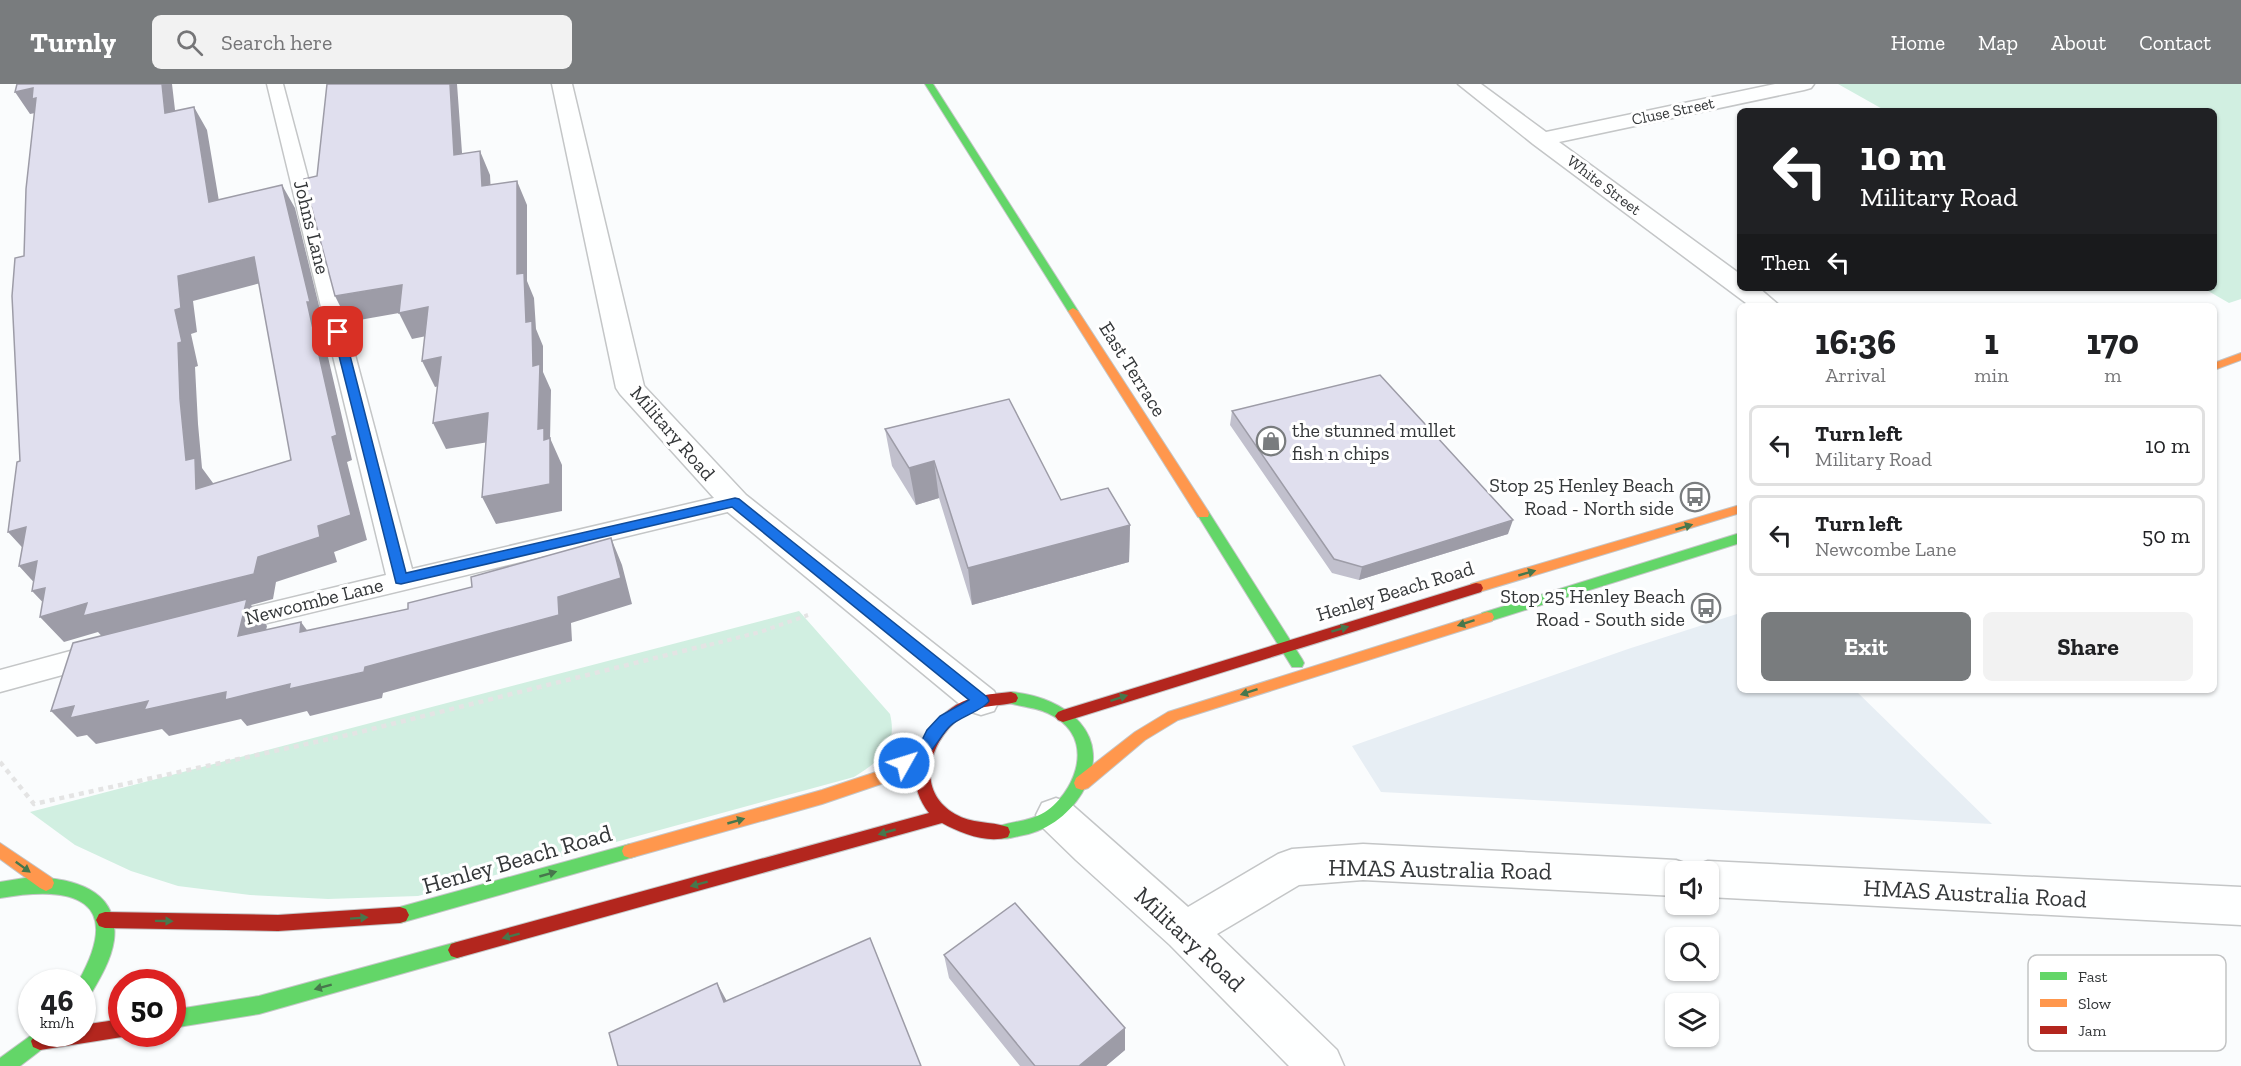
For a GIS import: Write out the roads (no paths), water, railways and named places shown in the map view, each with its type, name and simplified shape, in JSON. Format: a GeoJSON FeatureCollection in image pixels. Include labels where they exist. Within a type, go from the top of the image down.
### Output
{"type":"FeatureCollection","features":[{"type":"Feature","properties":{"kind":"main road","name":"East Terrace"},"geometry":{"type":"LineString","coordinates":[[929,84],[1304,675]]}},
{"type":"Feature","properties":{"kind":"main road"},"geometry":{"type":"LineString","coordinates":[[2217,366],[2241,356]]}},
{"type":"Feature","properties":{"kind":"main road","name":"Henley Beach Road"},"geometry":{"type":"LineString","coordinates":[[1064,716],[1284,645],[1737,511]]}},
{"type":"Feature","properties":{"kind":"main road"},"geometry":{"type":"LineString","coordinates":[[1082,783],[1140,736],[1173,716],[1737,539]]}},
{"type":"Feature","properties":{"kind":"main road"},"geometry":{"type":"LineString","coordinates":[[1011,698],[1040,702],[1064,716],[1077,729],[1084,746],[1086,764],[1082,783],[1076,795],[1056,815],[1035,826],[1011,833],[986,833],[963,827],[943,816],[925,792],[921,764],[932,734],[962,709],[981,701],[1011,698]]}},
{"type":"Feature","properties":{"kind":"main road","name":"Henley Beach Road"},"geometry":{"type":"LineString","coordinates":[[105,920],[278,923],[401,915],[822,796],[884,776],[924,751]]}},
{"type":"Feature","properties":{"kind":"main road"},"geometry":{"type":"LineString","coordinates":[[186,1017],[259,1005],[943,816]]}},
{"type":"Feature","properties":{"kind":"main road"},"geometry":{"type":"LineString","coordinates":[[0,850],[46,883]]}},
{"type":"Feature","properties":{"kind":"main road"},"geometry":{"type":"LineString","coordinates":[[0,890],[46,883],[74,888],[94,900],[105,920],[105,947],[96,970]]}},
{"type":"Feature","properties":{"kind":"main road"},"geometry":{"type":"LineString","coordinates":[[5,1066],[31,1047]]}},
{"type":"Feature","properties":{"kind":"street","name":"Military Road"},"geometry":{"type":"LineString","coordinates":[[562,84],[630,388],[735,502],[981,701]]}},
{"type":"Feature","properties":{"kind":"street","name":"White Street"},"geometry":{"type":"LineString","coordinates":[[1468,84],[1737,284]]}},
{"type":"Feature","properties":{"kind":"street","name":"Cluse Street"},"geometry":{"type":"LineString","coordinates":[[1541,139],[1804,84]]}},
{"type":"Feature","properties":{"kind":"street","name":"White Street"},"geometry":{"type":"LineString","coordinates":[[1746,291],[1763,303]]}},
{"type":"Feature","properties":{"kind":"street","name":"Military Road"},"geometry":{"type":"LineString","coordinates":[[1056,815],[1090,848],[1185,931],[1321,1066]]}},
{"type":"Feature","properties":{"kind":"street","name":"HMAS Australia Road"},"geometry":{"type":"LineString","coordinates":[[1185,931],[1292,867],[1363,862],[1665,877]]}},
{"type":"Feature","properties":{"kind":"street","name":"HMAS Australia Road"},"geometry":{"type":"LineString","coordinates":[[1719,880],[2241,906]]}},
{"type":"Feature","properties":{"kind":"lane","name":"Johns Lane"},"geometry":{"type":"LineString","coordinates":[[275,84],[401,579]]}},
{"type":"Feature","properties":{"kind":"lane","name":"Newcombe Lane"},"geometry":{"type":"LineString","coordinates":[[194,631],[401,579],[735,502]]}},
{"type":"Feature","properties":{"kind":"lane"},"geometry":{"type":"LineString","coordinates":[[0,681],[125,648]]}},
{"type":"Feature","properties":{"kind":"place","name":"the stunned mullet fish n chips"},"geometry":{"type":"Point","coordinates":[1271,441]}},
{"type":"Feature","properties":{"kind":"place","name":"Stop 25 Henley Beach Road - North side"},"geometry":{"type":"Point","coordinates":[1695,497]}},
{"type":"Feature","properties":{"kind":"place","name":"Stop 25 Henley Beach Road - South side"},"geometry":{"type":"Point","coordinates":[1706,608]}}]}
